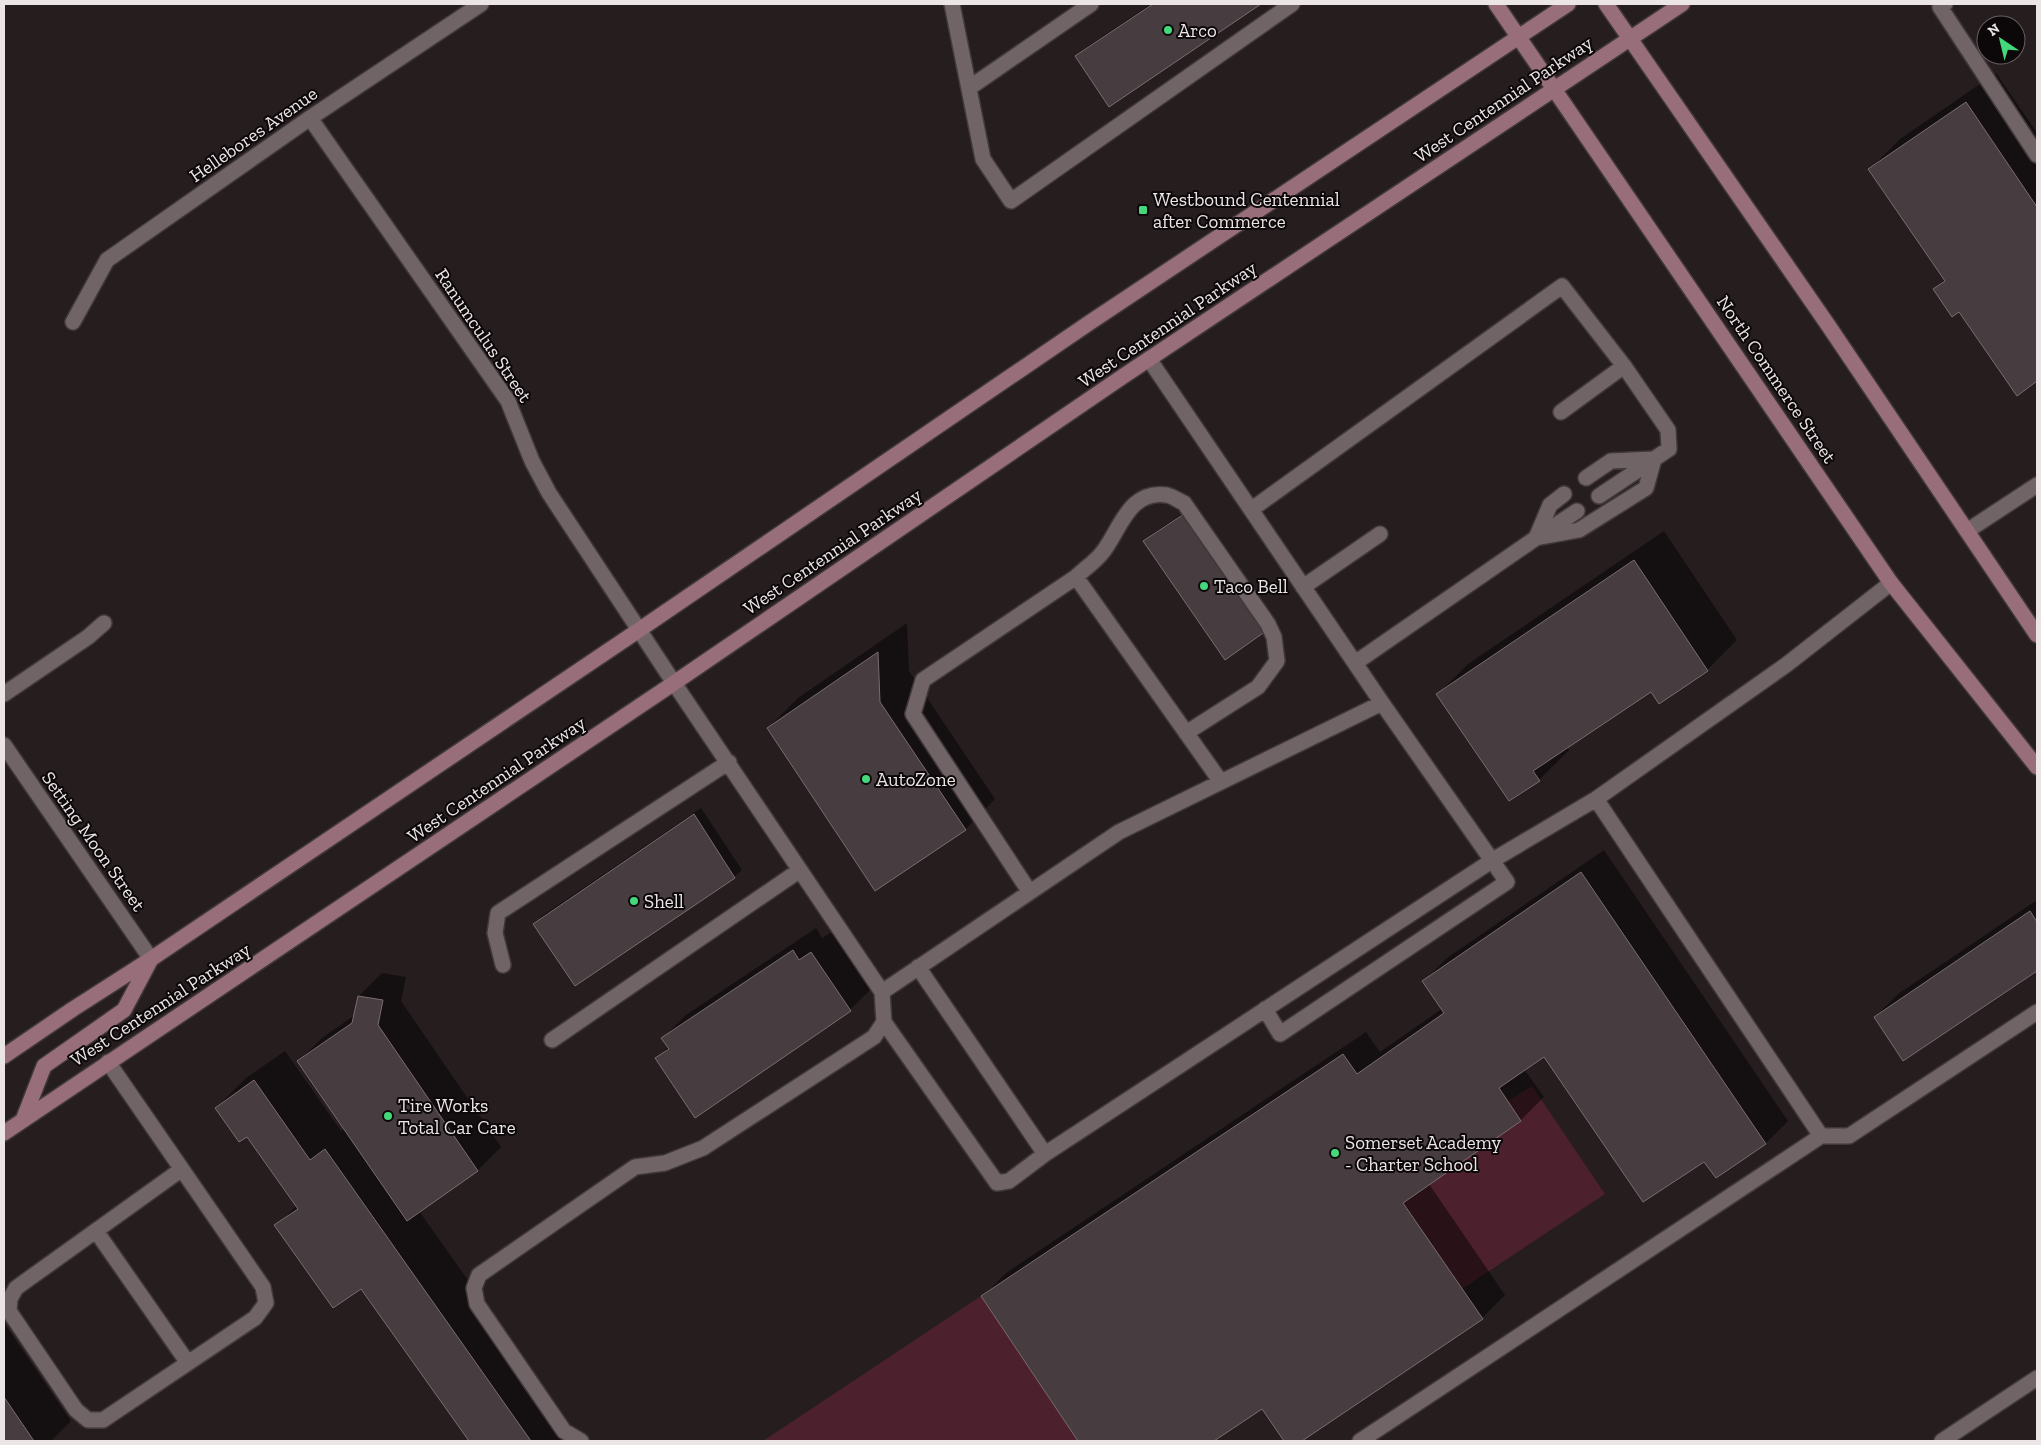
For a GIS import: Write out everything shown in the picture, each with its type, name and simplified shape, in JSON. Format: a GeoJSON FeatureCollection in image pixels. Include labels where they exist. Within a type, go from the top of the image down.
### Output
{"type":"FeatureCollection","features":[{"type":"Feature","properties":{"kind":"main road","name":"North Commerce Street"},"geometry":{"type":"LineString","coordinates":[[1496,4],[1753,377],[1891,583],[2037,767]]}},
{"type":"Feature","properties":{"kind":"main road"},"geometry":{"type":"LineString","coordinates":[[4,1056],[639,630],[1095,319],[1568,4]]}},
{"type":"Feature","properties":{"kind":"main road"},"geometry":{"type":"LineString","coordinates":[[1606,4],[1828,325],[2037,635]]}},
{"type":"Feature","properties":{"kind":"main road","name":"West Centennial Parkway"},"geometry":{"type":"LineString","coordinates":[[4,1133],[674,683],[1150,359],[1682,4]]}},
{"type":"Feature","properties":{"kind":"main road"},"geometry":{"type":"LineString","coordinates":[[23,1120],[44,1066],[124,1010],[151,959]]}},
{"type":"Feature","properties":{"kind":"street","name":"Hellebores Avenue"},"geometry":{"type":"LineString","coordinates":[[73,322],[107,260],[310,118],[481,4]]}},
{"type":"Feature","properties":{"kind":"street"},"geometry":{"type":"LineString","coordinates":[[952,4],[983,159],[1011,201],[1292,4]]}},
{"type":"Feature","properties":{"kind":"street"},"geometry":{"type":"LineString","coordinates":[[969,88],[1091,4]]}},
{"type":"Feature","properties":{"kind":"street"},"geometry":{"type":"LineString","coordinates":[[1945,4],[1940,7],[2037,155]]}},
{"type":"Feature","properties":{"kind":"street","name":"Ranumculus Street"},"geometry":{"type":"LineString","coordinates":[[310,118],[508,401],[532,461],[549,493],[882,992]]}},
{"type":"Feature","properties":{"kind":"street"},"geometry":{"type":"LineString","coordinates":[[1252,509],[1562,286],[1624,366],[1668,430],[1669,449],[1599,496]]}},
{"type":"Feature","properties":{"kind":"street"},"geometry":{"type":"LineString","coordinates":[[1150,359],[1382,703],[1507,882],[1280,1034],[1265,1009]]}},
{"type":"Feature","properties":{"kind":"street"},"geometry":{"type":"LineString","coordinates":[[1561,412],[1624,366]]}},
{"type":"Feature","properties":{"kind":"street"},"geometry":{"type":"LineString","coordinates":[[1586,478],[1610,461],[1654,459]]}},
{"type":"Feature","properties":{"kind":"street"},"geometry":{"type":"LineString","coordinates":[[1536,538],[1579,530],[1646,488],[1654,459]]}},
{"type":"Feature","properties":{"kind":"street"},"geometry":{"type":"LineString","coordinates":[[1967,531],[2037,485]]}},
{"type":"Feature","properties":{"kind":"street"},"geometry":{"type":"LineString","coordinates":[[1536,538],[1550,505],[1564,494]]}},
{"type":"Feature","properties":{"kind":"street"},"geometry":{"type":"LineString","coordinates":[[1029,892],[913,714],[923,680],[1076,577],[1102,554],[1118,525],[1134,504],[1151,496],[1167,495],[1184,503],[1268,624],[1274,637],[1277,661],[1258,687],[1186,734]]}},
{"type":"Feature","properties":{"kind":"street"},"geometry":{"type":"LineString","coordinates":[[1355,663],[1577,511]]}},
{"type":"Feature","properties":{"kind":"street"},"geometry":{"type":"LineString","coordinates":[[1303,586],[1380,534]]}},
{"type":"Feature","properties":{"kind":"street"},"geometry":{"type":"LineString","coordinates":[[1076,577],[1220,782]]}},
{"type":"Feature","properties":{"kind":"street"},"geometry":{"type":"LineString","coordinates":[[1382,703],[1120,832],[882,992],[884,1022],[997,1184],[1009,1181],[1045,1154],[1493,860],[1596,799],[1786,665],[1891,583]]}},
{"type":"Feature","properties":{"kind":"street"},"geometry":{"type":"LineString","coordinates":[[4,694],[88,637],[104,623]]}},
{"type":"Feature","properties":{"kind":"street","name":"Setting Moon Street"},"geometry":{"type":"LineString","coordinates":[[4,745],[151,959]]}},
{"type":"Feature","properties":{"kind":"street"},"geometry":{"type":"LineString","coordinates":[[503,965],[495,933],[498,913],[729,762]]}},
{"type":"Feature","properties":{"kind":"street"},"geometry":{"type":"LineString","coordinates":[[1596,799],[1821,1136]]}},
{"type":"Feature","properties":{"kind":"street"},"geometry":{"type":"LineString","coordinates":[[552,1040],[800,870]]}},
{"type":"Feature","properties":{"kind":"street"},"geometry":{"type":"LineString","coordinates":[[918,967],[1045,1154]]}},
{"type":"Feature","properties":{"kind":"street"},"geometry":{"type":"LineString","coordinates":[[1360,1441],[1821,1136],[1849,1136],[2037,1012]]}},
{"type":"Feature","properties":{"kind":"street"},"geometry":{"type":"LineString","coordinates":[[581,1441],[564,1430],[477,1304],[474,1288],[479,1275],[636,1167],[665,1163],[703,1148],[874,1037],[884,1022]]}},
{"type":"Feature","properties":{"kind":"street"},"geometry":{"type":"LineString","coordinates":[[108,1062],[263,1287],[266,1303],[255,1318],[104,1420],[88,1420],[76,1410],[9,1310],[10,1299],[16,1288],[182,1170]]}},
{"type":"Feature","properties":{"kind":"street"},"geometry":{"type":"LineString","coordinates":[[96,1231],[188,1363]]}},
{"type":"Feature","properties":{"kind":"street"},"geometry":{"type":"LineString","coordinates":[[1942,1441],[2037,1378]]}},
{"type":"Feature","properties":{"kind":"shaded area"},"geometry":{"type":"Polygon","coordinates":[[[1532,1086],[1605,1194],[1462,1289],[1403,1203],[1521,1121],[1508,1101],[1532,1086]]]}},
{"type":"Feature","properties":{"kind":"shaded area"},"geometry":{"type":"Polygon","coordinates":[[[981,1296],[1078,1441],[763,1441],[981,1296]]]}},
{"type":"Feature","properties":{"kind":"building","name":"Arco"},"geometry":{"type":"Polygon","coordinates":[[[1153,4],[1261,4],[1109,107],[1075,56],[1153,4]]]}},
{"type":"Feature","properties":{"kind":"building"},"geometry":{"type":"Polygon","coordinates":[[[1966,102],[2037,207],[2037,381],[2017,396],[1959,312],[1952,317],[1933,289],[1945,281],[1868,169],[1966,102]]]}},
{"type":"Feature","properties":{"kind":"building","name":"Taco Bell"},"geometry":{"type":"Polygon","coordinates":[[[1184,514],[1266,631],[1225,660],[1143,541],[1184,514]]]}},
{"type":"Feature","properties":{"kind":"building"},"geometry":{"type":"Polygon","coordinates":[[[1634,560],[1708,671],[1659,704],[1651,692],[1533,771],[1540,781],[1509,801],[1436,694],[1634,560]]]}},
{"type":"Feature","properties":{"kind":"building","name":"AutoZone"},"geometry":{"type":"Polygon","coordinates":[[[878,652],[880,702],[966,830],[875,891],[767,728],[878,652]]]}},
{"type":"Feature","properties":{"kind":"building","name":"Shell"},"geometry":{"type":"Polygon","coordinates":[[[694,814],[735,878],[575,986],[533,924],[694,814]]]}},
{"type":"Feature","properties":{"kind":"building","name":"Somerset Academy - Charter School"},"geometry":{"type":"Polygon","coordinates":[[[1581,872],[1766,1144],[1716,1178],[1704,1162],[1643,1202],[1544,1057],[1499,1088],[1521,1121],[1403,1203],[1483,1319],[1302,1441],[1284,1441],[1262,1409],[1214,1441],[1078,1441],[981,1296],[1343,1054],[1357,1074],[1444,1013],[1422,981],[1581,872]]]}},
{"type":"Feature","properties":{"kind":"building"},"geometry":{"type":"Polygon","coordinates":[[[2030,911],[2037,922],[2037,971],[1903,1061],[1874,1017],[2030,911]]]}},
{"type":"Feature","properties":{"kind":"building"},"geometry":{"type":"Polygon","coordinates":[[[793,950],[799,960],[811,952],[851,1011],[695,1118],[655,1058],[669,1049],[661,1038],[793,950]]]}},
{"type":"Feature","properties":{"kind":"building","name":"Tire Works Total Car Care"},"geometry":{"type":"Polygon","coordinates":[[[358,996],[383,1000],[378,1025],[478,1171],[407,1221],[297,1061],[352,1023],[358,996]]]}},
{"type":"Feature","properties":{"kind":"building"},"geometry":{"type":"Polygon","coordinates":[[[254,1080],[310,1160],[325,1149],[531,1441],[469,1441],[361,1289],[333,1308],[274,1225],[298,1209],[247,1137],[239,1142],[215,1108],[254,1080]]]}},
{"type":"Feature","properties":{"kind":"building"},"geometry":{"type":"Polygon","coordinates":[[[4,1397],[34,1441],[4,1441],[4,1397]]]}},
{"type":"Feature","properties":{"kind":"place","name":"Arco"},"geometry":{"type":"Point","coordinates":[1168,30]}},
{"type":"Feature","properties":{"kind":"place","name":"Westbound Centennial after Commerce"},"geometry":{"type":"Point","coordinates":[1143,210]}},
{"type":"Feature","properties":{"kind":"place","name":"Taco Bell"},"geometry":{"type":"Point","coordinates":[1204,586]}},
{"type":"Feature","properties":{"kind":"place","name":"AutoZone"},"geometry":{"type":"Point","coordinates":[866,779]}},
{"type":"Feature","properties":{"kind":"place","name":"Shell"},"geometry":{"type":"Point","coordinates":[634,901]}},
{"type":"Feature","properties":{"kind":"place","name":"Tire Works Total Car Care"},"geometry":{"type":"Point","coordinates":[388,1116]}},
{"type":"Feature","properties":{"kind":"place","name":"Somerset Academy - Charter School"},"geometry":{"type":"Point","coordinates":[1335,1153]}}]}
